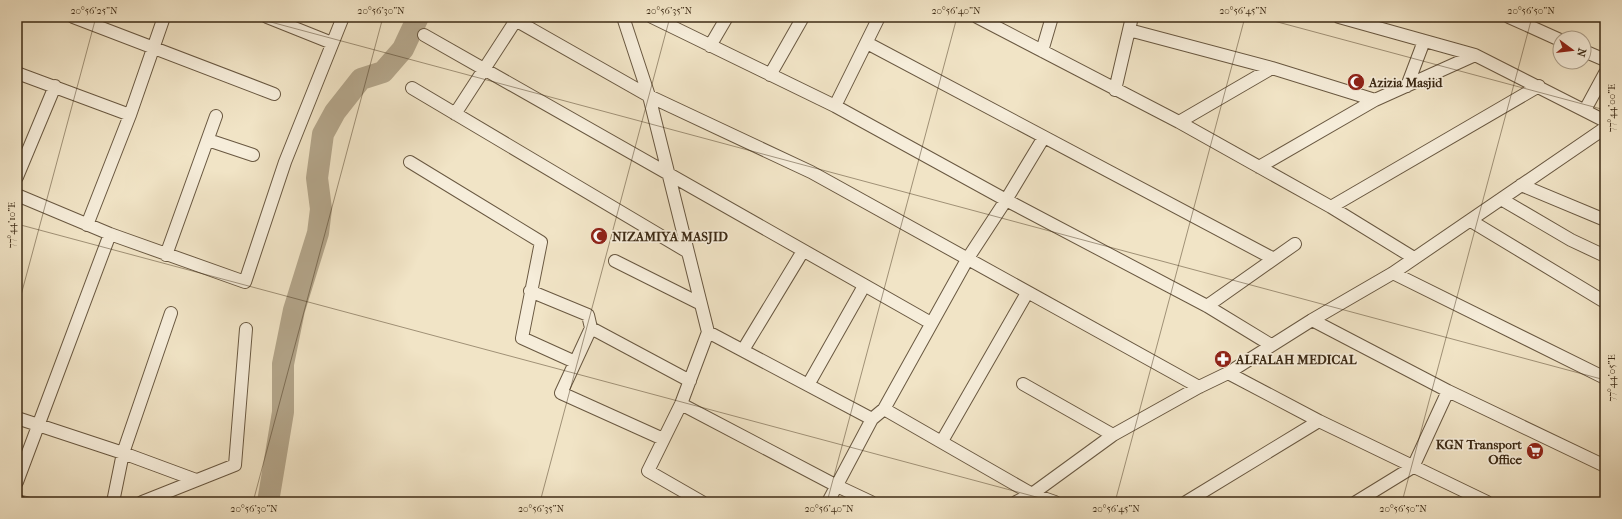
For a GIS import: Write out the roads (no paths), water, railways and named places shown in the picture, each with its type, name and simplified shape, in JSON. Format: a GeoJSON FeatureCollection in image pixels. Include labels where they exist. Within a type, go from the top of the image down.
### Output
{"type":"FeatureCollection","features":[{"type":"Feature","properties":{"kind":"street"},"geometry":{"type":"LineString","coordinates":[[73,17],[274,94]]}},
{"type":"Feature","properties":{"kind":"street"},"geometry":{"type":"LineString","coordinates":[[87,225],[130,115],[164,17]]}},
{"type":"Feature","properties":{"kind":"street"},"geometry":{"type":"LineString","coordinates":[[267,17],[332,43]]}},
{"type":"Feature","properties":{"kind":"street"},"geometry":{"type":"LineString","coordinates":[[17,195],[110,234],[245,282],[285,162],[343,17]]}},
{"type":"Feature","properties":{"kind":"street"},"geometry":{"type":"LineString","coordinates":[[623,17],[649,96],[670,175],[708,332],[681,404],[648,471],[702,502]]}},
{"type":"Feature","properties":{"kind":"street"},"geometry":{"type":"LineString","coordinates":[[652,17],[835,106],[1006,200],[1207,306],[1271,345]]}},
{"type":"Feature","properties":{"kind":"street"},"geometry":{"type":"LineString","coordinates":[[710,46],[727,17]]}},
{"type":"Feature","properties":{"kind":"street"},"geometry":{"type":"LineString","coordinates":[[770,75],[802,17]]}},
{"type":"Feature","properties":{"kind":"street"},"geometry":{"type":"LineString","coordinates":[[835,106],[879,17]]}},
{"type":"Feature","properties":{"kind":"street"},"geometry":{"type":"LineString","coordinates":[[977,17],[1179,122],[1331,207],[1414,258]]}},
{"type":"Feature","properties":{"kind":"street"},"geometry":{"type":"LineString","coordinates":[[1042,51],[1052,17]]}},
{"type":"Feature","properties":{"kind":"street"},"geometry":{"type":"LineString","coordinates":[[1115,90],[1132,17]]}},
{"type":"Feature","properties":{"kind":"street"},"geometry":{"type":"LineString","coordinates":[[1509,17],[1552,36]]}},
{"type":"Feature","properties":{"kind":"street"},"geometry":{"type":"LineString","coordinates":[[455,114],[484,69],[513,18],[649,96],[811,172],[1199,387]]}},
{"type":"Feature","properties":{"kind":"street"},"geometry":{"type":"LineString","coordinates":[[1343,18],[1475,54],[1605,121]]}},
{"type":"Feature","properties":{"kind":"street"},"geometry":{"type":"LineString","coordinates":[[1129,30],[1272,68],[1375,100]]}},
{"type":"Feature","properties":{"kind":"street"},"geometry":{"type":"LineString","coordinates":[[424,35],[931,323]]}},
{"type":"Feature","properties":{"kind":"street"},"geometry":{"type":"LineString","coordinates":[[1407,86],[1424,41]]}},
{"type":"Feature","properties":{"kind":"street"},"geometry":{"type":"LineString","coordinates":[[867,43],[1274,259]]}},
{"type":"Feature","properties":{"kind":"street"},"geometry":{"type":"LineString","coordinates":[[1259,167],[1375,100],[1475,54]]}},
{"type":"Feature","properties":{"kind":"street"},"geometry":{"type":"LineString","coordinates":[[1592,54],[1605,60]]}},
{"type":"Feature","properties":{"kind":"street"},"geometry":{"type":"LineString","coordinates":[[1179,122],[1272,68]]}},
{"type":"Feature","properties":{"kind":"street"},"geometry":{"type":"LineString","coordinates":[[17,73],[130,115]]}},
{"type":"Feature","properties":{"kind":"street"},"geometry":{"type":"LineString","coordinates":[[1586,110],[1605,74]]}},
{"type":"Feature","properties":{"kind":"street"},"geometry":{"type":"LineString","coordinates":[[17,177],[55,86]]}},
{"type":"Feature","properties":{"kind":"street"},"geometry":{"type":"LineString","coordinates":[[1331,207],[1539,86]]}},
{"type":"Feature","properties":{"kind":"street"},"geometry":{"type":"LineString","coordinates":[[412,88],[688,252]]}},
{"type":"Feature","properties":{"kind":"street"},"geometry":{"type":"LineString","coordinates":[[166,255],[216,116]]}},
{"type":"Feature","properties":{"kind":"street"},"geometry":{"type":"LineString","coordinates":[[1016,502],[1032,494],[1113,435],[1199,387],[1228,373],[1312,320],[1393,273],[1605,128]]}},
{"type":"Feature","properties":{"kind":"street"},"geometry":{"type":"LineString","coordinates":[[828,502],[872,419],[884,408],[968,258],[1006,200],[1044,137]]}},
{"type":"Feature","properties":{"kind":"street"},"geometry":{"type":"LineString","coordinates":[[208,140],[253,155]]}},
{"type":"Feature","properties":{"kind":"street"},"geometry":{"type":"LineString","coordinates":[[410,162],[541,242],[530,291],[522,338],[575,362]]}},
{"type":"Feature","properties":{"kind":"street"},"geometry":{"type":"LineString","coordinates":[[1521,185],[1605,220]]}},
{"type":"Feature","properties":{"kind":"street"},"geometry":{"type":"LineString","coordinates":[[1501,198],[1571,240],[1605,256]]}},
{"type":"Feature","properties":{"kind":"street"},"geometry":{"type":"LineString","coordinates":[[1471,221],[1605,302]]}},
{"type":"Feature","properties":{"kind":"street"},"geometry":{"type":"LineString","coordinates":[[17,482],[110,234]]}},
{"type":"Feature","properties":{"kind":"street"},"geometry":{"type":"LineString","coordinates":[[1207,306],[1295,244]]}},
{"type":"Feature","properties":{"kind":"street"},"geometry":{"type":"LineString","coordinates":[[743,350],[803,251]]}},
{"type":"Feature","properties":{"kind":"street"},"geometry":{"type":"LineString","coordinates":[[615,261],[701,304]]}},
{"type":"Feature","properties":{"kind":"street"},"geometry":{"type":"LineString","coordinates":[[1393,273],[1605,378]]}},
{"type":"Feature","properties":{"kind":"street"},"geometry":{"type":"LineString","coordinates":[[808,385],[864,286]]}},
{"type":"Feature","properties":{"kind":"street"},"geometry":{"type":"LineString","coordinates":[[530,291],[588,315],[591,328],[561,393],[663,439]]}},
{"type":"Feature","properties":{"kind":"street"},"geometry":{"type":"LineString","coordinates":[[942,440],[1027,293]]}},
{"type":"Feature","properties":{"kind":"street"},"geometry":{"type":"LineString","coordinates":[[113,502],[123,453],[171,313]]}},
{"type":"Feature","properties":{"kind":"street"},"geometry":{"type":"LineString","coordinates":[[1312,320],[1448,391],[1605,466]]}},
{"type":"Feature","properties":{"kind":"street"},"geometry":{"type":"LineString","coordinates":[[591,328],[690,381]]}},
{"type":"Feature","properties":{"kind":"street"},"geometry":{"type":"LineString","coordinates":[[142,502],[235,465],[246,329]]}},
{"type":"Feature","properties":{"kind":"street"},"geometry":{"type":"LineString","coordinates":[[708,332],[872,419]]}},
{"type":"Feature","properties":{"kind":"street"},"geometry":{"type":"LineString","coordinates":[[1228,373],[1319,421],[1487,502]]}},
{"type":"Feature","properties":{"kind":"street"},"geometry":{"type":"LineString","coordinates":[[1023,384],[1113,435]]}},
{"type":"Feature","properties":{"kind":"street"},"geometry":{"type":"LineString","coordinates":[[1356,502],[1412,467],[1448,391]]}},
{"type":"Feature","properties":{"kind":"street"},"geometry":{"type":"LineString","coordinates":[[681,404],[837,486],[871,502]]}},
{"type":"Feature","properties":{"kind":"street"},"geometry":{"type":"LineString","coordinates":[[884,408],[942,440],[1032,494],[1056,502]]}},
{"type":"Feature","properties":{"kind":"street"},"geometry":{"type":"LineString","coordinates":[[17,418],[123,453],[196,480]]}},
{"type":"Feature","properties":{"kind":"street"},"geometry":{"type":"LineString","coordinates":[[1186,502],[1319,421]]}},
{"type":"Feature","properties":{"kind":"waterway"},"geometry":{"type":"LineString","coordinates":[[268,502],[283,412],[283,364],[294,310],[318,233],[321,209],[317,178],[323,134],[335,112],[361,79],[383,72],[403,49],[418,17]]}},
{"type":"Feature","properties":{"kind":"place","name":"Azizia Masjid"},"geometry":{"type":"Point","coordinates":[1356,82]}},
{"type":"Feature","properties":{"kind":"place","name":"NIZAMIYA MASJID"},"geometry":{"type":"Point","coordinates":[599,236]}},
{"type":"Feature","properties":{"kind":"place","name":"ALFALAH MEDICAL"},"geometry":{"type":"Point","coordinates":[1223,359]}},
{"type":"Feature","properties":{"kind":"place","name":"KGN Transport Office"},"geometry":{"type":"Point","coordinates":[1535,451]}}]}
